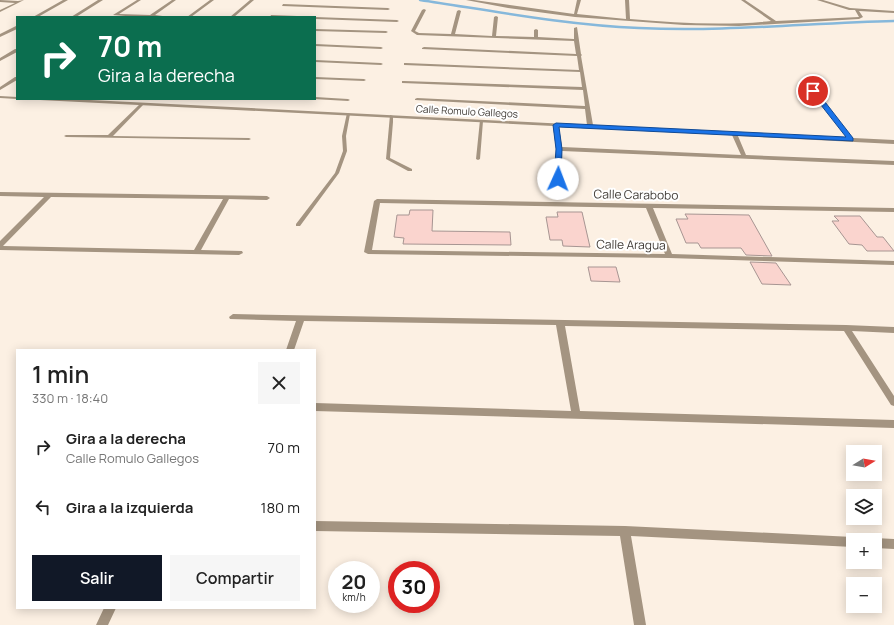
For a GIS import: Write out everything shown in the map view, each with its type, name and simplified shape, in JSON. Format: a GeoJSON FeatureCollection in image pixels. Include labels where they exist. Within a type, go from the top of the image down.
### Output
{"type":"FeatureCollection","features":[{"type":"Feature","properties":{"kind":"street"},"geometry":{"type":"LineString","coordinates":[[37,16],[66,0]]}},
{"type":"Feature","properties":{"kind":"street"},"geometry":{"type":"LineString","coordinates":[[75,16],[101,0]]}},
{"type":"Feature","properties":{"kind":"street"},"geometry":{"type":"LineString","coordinates":[[115,16],[139,0]]}},
{"type":"Feature","properties":{"kind":"street"},"geometry":{"type":"LineString","coordinates":[[151,16],[174,0]]}},
{"type":"Feature","properties":{"kind":"street"},"geometry":{"type":"LineString","coordinates":[[190,16],[212,0]]}},
{"type":"Feature","properties":{"kind":"street"},"geometry":{"type":"LineString","coordinates":[[233,16],[252,0]]}},
{"type":"Feature","properties":{"kind":"street"},"geometry":{"type":"LineString","coordinates":[[279,8],[287,0]]}},
{"type":"Feature","properties":{"kind":"street"},"geometry":{"type":"LineString","coordinates":[[317,6],[322,0]]}},
{"type":"Feature","properties":{"kind":"street"},"geometry":{"type":"LineString","coordinates":[[468,0],[575,16],[709,24],[859,18],[861,17],[857,10]]}},
{"type":"Feature","properties":{"kind":"street"},"geometry":{"type":"LineString","coordinates":[[498,5],[500,0]]}},
{"type":"Feature","properties":{"kind":"street"},"geometry":{"type":"LineString","coordinates":[[575,16],[579,0]]}},
{"type":"Feature","properties":{"kind":"street"},"geometry":{"type":"LineString","coordinates":[[626,0],[628,20]]}},
{"type":"Feature","properties":{"kind":"street"},"geometry":{"type":"LineString","coordinates":[[743,0],[775,22]]}},
{"type":"Feature","properties":{"kind":"street"},"geometry":{"type":"LineString","coordinates":[[819,0],[837,6],[857,10],[894,12]]}},
{"type":"Feature","properties":{"kind":"street"},"geometry":{"type":"LineString","coordinates":[[283,4],[317,6],[358,5],[388,9]]}},
{"type":"Feature","properties":{"kind":"street"},"geometry":{"type":"LineString","coordinates":[[424,10],[413,30],[418,34],[576,40]]}},
{"type":"Feature","properties":{"kind":"street"},"geometry":{"type":"LineString","coordinates":[[453,35],[459,11]]}},
{"type":"Feature","properties":{"kind":"street"},"geometry":{"type":"LineString","coordinates":[[272,16],[275,12]]}},
{"type":"Feature","properties":{"kind":"street"},"geometry":{"type":"LineString","coordinates":[[494,36],[496,17]]}},
{"type":"Feature","properties":{"kind":"street"},"geometry":{"type":"LineString","coordinates":[[316,18],[397,21]]}},
{"type":"Feature","properties":{"kind":"street"},"geometry":{"type":"LineString","coordinates":[[0,36],[16,28]]}},
{"type":"Feature","properties":{"kind":"street"},"geometry":{"type":"LineString","coordinates":[[576,28],[576,40],[580,55],[581,72],[590,126]]}},
{"type":"Feature","properties":{"kind":"street"},"geometry":{"type":"LineString","coordinates":[[316,30],[386,32]]}},
{"type":"Feature","properties":{"kind":"street"},"geometry":{"type":"LineString","coordinates":[[536,30],[536,38]]}},
{"type":"Feature","properties":{"kind":"street"},"geometry":{"type":"LineString","coordinates":[[316,45],[381,48]]}},
{"type":"Feature","properties":{"kind":"street"},"geometry":{"type":"LineString","coordinates":[[424,48],[580,55]]}},
{"type":"Feature","properties":{"kind":"street"},"geometry":{"type":"LineString","coordinates":[[0,60],[16,51]]}},
{"type":"Feature","properties":{"kind":"street"},"geometry":{"type":"LineString","coordinates":[[316,61],[381,64]]}},
{"type":"Feature","properties":{"kind":"street"},"geometry":{"type":"LineString","coordinates":[[406,64],[581,72]]}},
{"type":"Feature","properties":{"kind":"street"},"geometry":{"type":"LineString","coordinates":[[316,78],[364,80]]}},
{"type":"Feature","properties":{"kind":"street"},"geometry":{"type":"LineString","coordinates":[[0,89],[16,79]]}},
{"type":"Feature","properties":{"kind":"street"},"geometry":{"type":"LineString","coordinates":[[404,82],[585,89]]}},
{"type":"Feature","properties":{"kind":"street"},"geometry":{"type":"LineString","coordinates":[[0,97],[16,98]]}},
{"type":"Feature","properties":{"kind":"street"},"geometry":{"type":"LineString","coordinates":[[316,98],[348,100]]}},
{"type":"Feature","properties":{"kind":"street","name":"Calle Romulo Gallegos"},"geometry":{"type":"LineString","coordinates":[[83,100],[132,104],[894,142]]}},
{"type":"Feature","properties":{"kind":"street"},"geometry":{"type":"LineString","coordinates":[[132,104],[136,100]]}},
{"type":"Feature","properties":{"kind":"street"},"geometry":{"type":"LineString","coordinates":[[181,106],[187,100]]}},
{"type":"Feature","properties":{"kind":"street"},"geometry":{"type":"LineString","coordinates":[[417,100],[588,108]]}},
{"type":"Feature","properties":{"kind":"street"},"geometry":{"type":"LineString","coordinates":[[556,125],[559,149],[558,179]]}},
{"type":"Feature","properties":{"kind":"street"},"geometry":{"type":"LineString","coordinates":[[734,134],[744,156]]}},
{"type":"Feature","properties":{"kind":"street"},"geometry":{"type":"LineString","coordinates":[[559,149],[744,156],[894,164]]}},
{"type":"Feature","properties":{"kind":"street"},"geometry":{"type":"LineString","coordinates":[[0,194],[267,198]]}},
{"type":"Feature","properties":{"kind":"street"},"geometry":{"type":"LineString","coordinates":[[0,245],[49,195]]}},
{"type":"Feature","properties":{"kind":"street"},"geometry":{"type":"LineString","coordinates":[[196,252],[227,198]]}},
{"type":"Feature","properties":{"kind":"street","name":"Calle Carabobo"},"geometry":{"type":"LineString","coordinates":[[368,252],[377,201],[893,211]]}},
{"type":"Feature","properties":{"kind":"street"},"geometry":{"type":"LineString","coordinates":[[649,206],[669,256]]}},
{"type":"Feature","properties":{"kind":"street"},"geometry":{"type":"LineString","coordinates":[[0,248],[239,253]]}},
{"type":"Feature","properties":{"kind":"street","name":"Calle Aragua"},"geometry":{"type":"LineString","coordinates":[[368,252],[669,256],[894,263]]}},
{"type":"Feature","properties":{"kind":"street"},"geometry":{"type":"LineString","coordinates":[[233,318],[894,330]]}},
{"type":"Feature","properties":{"kind":"street"},"geometry":{"type":"LineString","coordinates":[[290,349],[301,319]]}},
{"type":"Feature","properties":{"kind":"street"},"geometry":{"type":"LineString","coordinates":[[560,323],[576,415]]}},
{"type":"Feature","properties":{"kind":"street"},"geometry":{"type":"LineString","coordinates":[[846,328],[894,402]]}},
{"type":"Feature","properties":{"kind":"street"},"geometry":{"type":"LineString","coordinates":[[316,407],[894,424]]}},
{"type":"Feature","properties":{"kind":"street"},"geometry":{"type":"LineString","coordinates":[[316,526],[625,531],[846,542]]}},
{"type":"Feature","properties":{"kind":"street"},"geometry":{"type":"LineString","coordinates":[[625,531],[640,625]]}},
{"type":"Feature","properties":{"kind":"street"},"geometry":{"type":"LineString","coordinates":[[882,543],[894,544]]}},
{"type":"Feature","properties":{"kind":"street"},"geometry":{"type":"LineString","coordinates":[[102,625],[110,609]]}},
{"type":"Feature","properties":{"kind":"lane"},"geometry":{"type":"LineString","coordinates":[[0,1],[21,1]]}},
{"type":"Feature","properties":{"kind":"lane"},"geometry":{"type":"LineString","coordinates":[[0,11],[21,1]]}},
{"type":"Feature","properties":{"kind":"lane"},"geometry":{"type":"LineString","coordinates":[[805,80],[850,139]]}},
{"type":"Feature","properties":{"kind":"lane"},"geometry":{"type":"LineString","coordinates":[[109,136],[142,104]]}},
{"type":"Feature","properties":{"kind":"lane"},"geometry":{"type":"LineString","coordinates":[[298,225],[337,173],[345,151],[344,136],[348,114]]}},
{"type":"Feature","properties":{"kind":"lane"},"geometry":{"type":"LineString","coordinates":[[391,116],[392,127],[387,145],[388,159],[410,170]]}},
{"type":"Feature","properties":{"kind":"lane"},"geometry":{"type":"LineString","coordinates":[[478,159],[481,121]]}},
{"type":"Feature","properties":{"kind":"lane"},"geometry":{"type":"LineString","coordinates":[[66,136],[249,140]]}},
{"type":"Feature","properties":{"kind":"building"},"geometry":{"type":"Polygon","coordinates":[[[410,210],[433,210],[432,231],[510,232],[511,245],[403,244],[404,238],[394,237],[397,215],[409,215],[410,210]]]}},
{"type":"Feature","properties":{"kind":"building"},"geometry":{"type":"Polygon","coordinates":[[[557,212],[582,212],[590,247],[563,246],[562,240],[550,240],[546,217],[558,217],[557,212]]]}},
{"type":"Feature","properties":{"kind":"building"},"geometry":{"type":"Polygon","coordinates":[[[685,214],[749,215],[772,256],[746,255],[741,248],[701,248],[698,243],[686,243],[676,219],[688,219],[685,214]]]}},
{"type":"Feature","properties":{"kind":"building"},"geometry":{"type":"Polygon","coordinates":[[[834,216],[860,216],[877,237],[883,237],[894,251],[867,251],[862,245],[849,244],[832,221],[839,221],[834,216]]]}},
{"type":"Feature","properties":{"kind":"building"},"geometry":{"type":"Polygon","coordinates":[[[750,262],[776,263],[791,285],[762,284],[750,262]]]}},
{"type":"Feature","properties":{"kind":"building"},"geometry":{"type":"Polygon","coordinates":[[[588,267],[616,267],[620,282],[591,281],[588,267]]]}},
{"type":"Feature","properties":{"kind":"waterway"},"geometry":{"type":"LineString","coordinates":[[420,0],[557,21],[639,28],[703,29],[894,21]]}},
{"type":"Feature","properties":{"kind":"route"},"geometry":{"type":"LineString","coordinates":[[558,179],[559,149],[556,125],[850,139],[813,91]]}}]}
